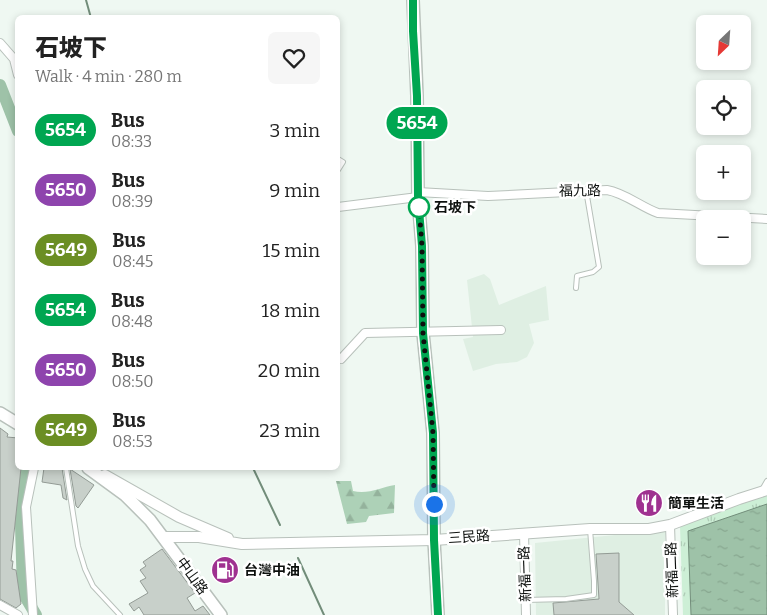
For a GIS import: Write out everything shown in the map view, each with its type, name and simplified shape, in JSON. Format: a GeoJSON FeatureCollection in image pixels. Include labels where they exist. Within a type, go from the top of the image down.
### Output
{"type":"FeatureCollection","features":[{"type":"Feature","properties":{"kind":"main road"},"geometry":{"type":"LineString","coordinates":[[413,0],[417,96],[418,195],[422,246],[423,333],[433,433],[434,540],[438,615]]}},
{"type":"Feature","properties":{"kind":"main road","name":"中山路"},"geometry":{"type":"LineString","coordinates":[[93,470],[125,495],[150,520],[220,615]]}},
{"type":"Feature","properties":{"kind":"street"},"geometry":{"type":"LineString","coordinates":[[0,43],[14,59],[15,63]]}},
{"type":"Feature","properties":{"kind":"street","name":"福九路"},"geometry":{"type":"LineString","coordinates":[[340,207],[418,195],[488,196],[586,190],[610,191],[620,194],[658,213],[767,218]]}},
{"type":"Feature","properties":{"kind":"street"},"geometry":{"type":"LineString","coordinates":[[341,359],[365,333],[501,330]]}},
{"type":"Feature","properties":{"kind":"street"},"geometry":{"type":"LineString","coordinates":[[33,615],[26,508],[34,470]]}},
{"type":"Feature","properties":{"kind":"street"},"geometry":{"type":"LineString","coordinates":[[94,470],[179,517],[242,544]]}},
{"type":"Feature","properties":{"kind":"street","name":"三民路"},"geometry":{"type":"LineString","coordinates":[[164,537],[199,538],[242,544],[434,540],[590,529],[649,529],[670,525],[764,491]]}},
{"type":"Feature","properties":{"kind":"street","name":"新福二路"},"geometry":{"type":"LineString","coordinates":[[670,525],[674,615]]}},
{"type":"Feature","properties":{"kind":"street","name":"新福一路"},"geometry":{"type":"LineString","coordinates":[[524,533],[526,615]]}},
{"type":"Feature","properties":{"kind":"street"},"geometry":{"type":"LineString","coordinates":[[0,605],[18,615]]}},
{"type":"Feature","properties":{"kind":"lane"},"geometry":{"type":"LineString","coordinates":[[576,288],[577,276],[593,272],[599,268],[586,190]]}},
{"type":"Feature","properties":{"kind":"lane"},"geometry":{"type":"LineString","coordinates":[[66,470],[78,546],[85,569],[93,586],[120,615]]}},
{"type":"Feature","properties":{"kind":"lane"},"geometry":{"type":"LineString","coordinates":[[764,491],[767,481]]}},
{"type":"Feature","properties":{"kind":"lane"},"geometry":{"type":"LineString","coordinates":[[525,600],[594,595],[590,529]]}},
{"type":"Feature","properties":{"kind":"shaded area"},"geometry":{"type":"Polygon","coordinates":[[[484,274],[490,279],[499,305],[546,286],[549,320],[529,324],[534,343],[527,357],[517,362],[496,364],[473,371],[463,339],[473,337],[467,280],[484,274]]]}},
{"type":"Feature","properties":{"kind":"shaded area"},"geometry":{"type":"Polygon","coordinates":[[[665,530],[665,615],[536,615],[535,543],[665,530]]]}},
{"type":"Feature","properties":{"kind":"green space"},"geometry":{"type":"Polygon","coordinates":[[[336,481],[351,481],[353,491],[359,492],[395,485],[394,513],[369,516],[366,522],[347,524],[336,481]]]}},
{"type":"Feature","properties":{"kind":"green space"},"geometry":{"type":"Polygon","coordinates":[[[767,494],[767,615],[683,615],[680,526],[767,494]]]}},
{"type":"Feature","properties":{"kind":"water"},"geometry":{"type":"Polygon","coordinates":[[[767,504],[767,615],[691,615],[688,531],[767,504]]]}},
{"type":"Feature","properties":{"kind":"building"},"geometry":{"type":"Polygon","coordinates":[[[0,428],[8,434],[7,437],[15,438],[15,470],[21,470],[11,561],[13,561],[12,569],[16,570],[21,604],[16,608],[0,599],[0,428]]]}},
{"type":"Feature","properties":{"kind":"building"},"geometry":{"type":"Polygon","coordinates":[[[44,470],[62,470],[67,500],[63,498],[61,485],[42,482],[44,470]]]}},
{"type":"Feature","properties":{"kind":"building"},"geometry":{"type":"Polygon","coordinates":[[[70,470],[94,485],[78,508],[76,506],[70,470]]]}},
{"type":"Feature","properties":{"kind":"building"},"geometry":{"type":"Polygon","coordinates":[[[162,549],[195,593],[187,598],[195,611],[203,606],[210,615],[144,615],[139,607],[134,611],[129,604],[148,593],[140,581],[146,578],[140,570],[146,566],[143,562],[162,549]]]}},
{"type":"Feature","properties":{"kind":"building"},"geometry":{"type":"Polygon","coordinates":[[[619,553],[619,602],[634,615],[554,615],[553,603],[599,599],[596,554],[619,553]]]}},
{"type":"Feature","properties":{"kind":"waterway"},"geometry":{"type":"LineString","coordinates":[[86,0],[90,15]]}},
{"type":"Feature","properties":{"kind":"waterway"},"geometry":{"type":"LineString","coordinates":[[0,85],[15,123]]}},
{"type":"Feature","properties":{"kind":"waterway"},"geometry":{"type":"LineString","coordinates":[[25,470],[20,492],[23,593],[36,615]]}},
{"type":"Feature","properties":{"kind":"waterway"},"geometry":{"type":"LineString","coordinates":[[254,470],[280,525]]}},
{"type":"Feature","properties":{"kind":"waterway"},"geometry":{"type":"LineString","coordinates":[[298,558],[324,615]]}},
{"type":"Feature","properties":{"kind":"bus line","name":"5654"},"geometry":{"type":"LineString","coordinates":[[413,0],[417,96],[418,197],[422,246],[423,333],[433,433],[434,540],[438,615]]}},
{"type":"Feature","properties":{"kind":"place","name":"石坡下"},"geometry":{"type":"Point","coordinates":[419,207]}},
{"type":"Feature","properties":{"kind":"place","name":"簡單生活"},"geometry":{"type":"Point","coordinates":[649,503]}},
{"type":"Feature","properties":{"kind":"place","name":"台灣中油"},"geometry":{"type":"Point","coordinates":[225,570]}},
{"type":"Feature","properties":{"kind":"route"},"geometry":{"type":"LineString","coordinates":[[419,207],[422,246],[423,333],[433,433],[434,504]]}}]}
